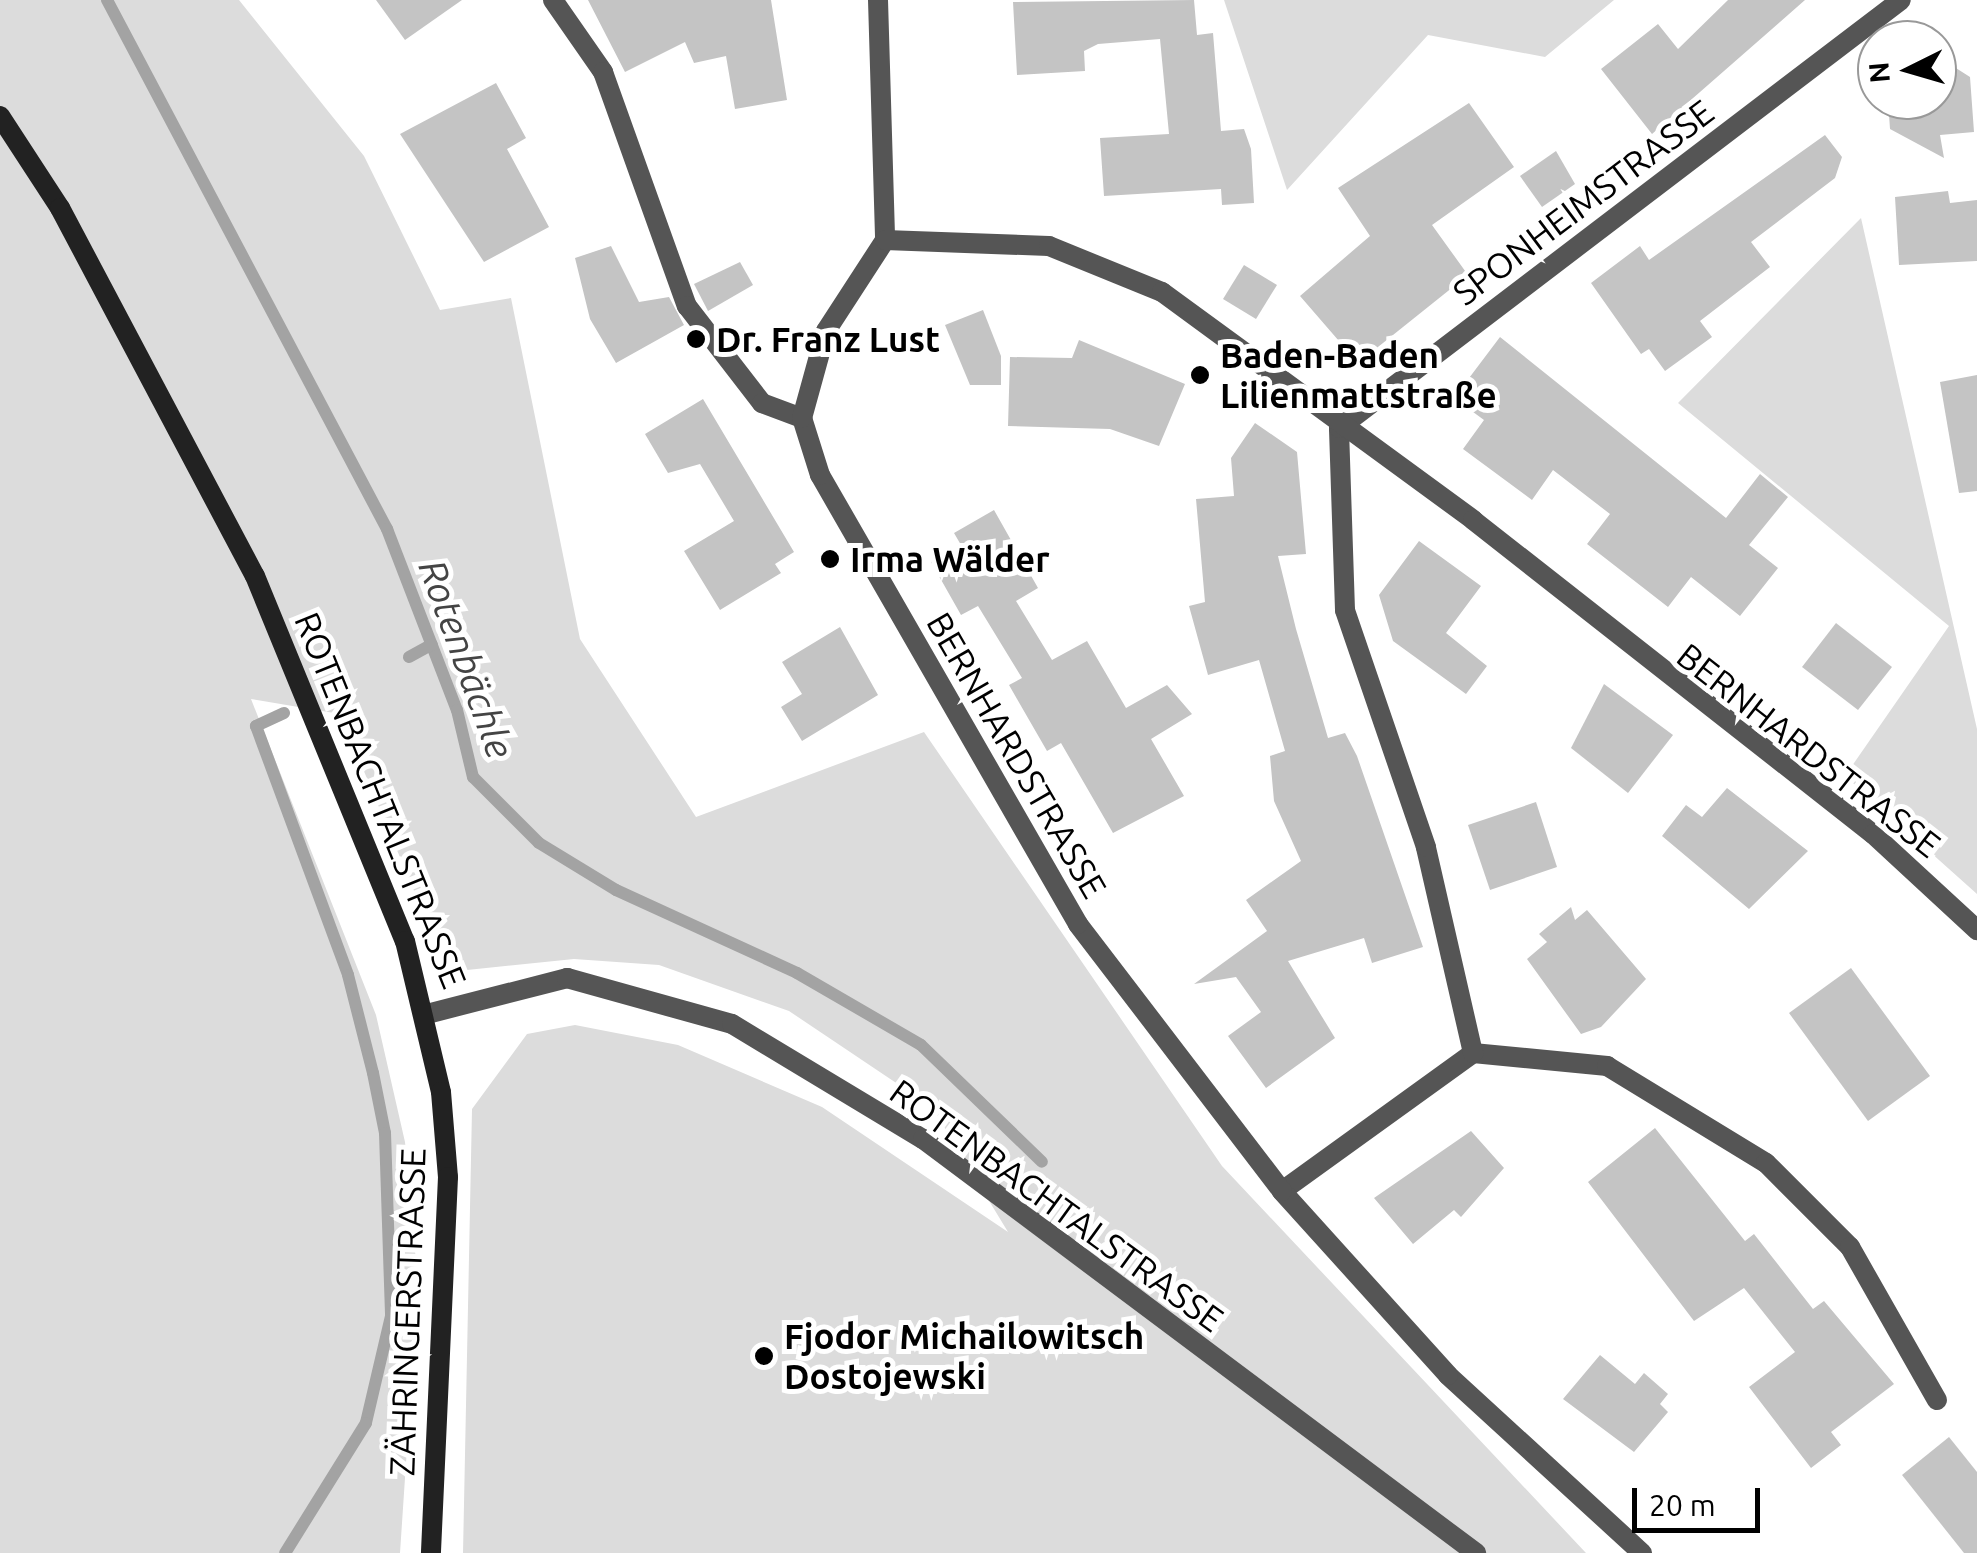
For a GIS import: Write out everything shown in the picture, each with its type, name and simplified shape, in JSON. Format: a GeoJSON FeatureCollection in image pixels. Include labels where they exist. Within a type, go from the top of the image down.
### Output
{"type":"FeatureCollection","features":[{"type":"Feature","properties":{"kind":"main road","name":"ROTENBACHTALSTRASSE"},"geometry":{"type":"LineString","coordinates":[[0,116],[60,208],[255,576],[328,740],[426,1014]]}},
{"type":"Feature","properties":{"kind":"main road","name":"ZÄHRINGERSTRASSE"},"geometry":{"type":"LineString","coordinates":[[426,1014],[448,1177],[431,1553]]}},
{"type":"Feature","properties":{"kind":"street"},"geometry":{"type":"LineString","coordinates":[[553,0],[603,72],[687,306],[762,403],[802,418],[826,330],[885,240],[878,0]]}},
{"type":"Feature","properties":{"kind":"street","name":"SPONHEIMSTRASSE"},"geometry":{"type":"LineString","coordinates":[[1339,428],[1901,0]]}},
{"type":"Feature","properties":{"kind":"street","name":"BERNHARDSTRASSE"},"geometry":{"type":"LineString","coordinates":[[885,240],[1048,246],[1162,292],[1339,428],[1473,520],[1873,834],[1977,930]]}},
{"type":"Feature","properties":{"kind":"street","name":"BERNHARDSTRASSE"},"geometry":{"type":"LineString","coordinates":[[802,418],[852,538],[1078,924],[1282,1191],[1448,1375],[1642,1553]]}},
{"type":"Feature","properties":{"kind":"street"},"geometry":{"type":"LineString","coordinates":[[1339,428],[1345,610],[1426,846],[1473,1054]]}},
{"type":"Feature","properties":{"kind":"street","name":"ROTENBACHTALSTRASSE"},"geometry":{"type":"LineString","coordinates":[[426,1014],[567,978],[732,1024],[923,1140],[1476,1553]]}},
{"type":"Feature","properties":{"kind":"street"},"geometry":{"type":"LineString","coordinates":[[1282,1191],[1473,1054],[1607,1066],[1766,1163],[1850,1247],[1937,1400]]}},
{"type":"Feature","properties":{"kind":"shaded area"},"geometry":{"type":"Polygon","coordinates":[[[0,0],[239,0],[364,156],[440,310],[511,298],[580,639],[696,817],[924,732],[1222,1166],[1586,1553],[463,1553],[472,1109],[527,1034],[575,1025],[678,1045],[822,1107],[1008,1232],[932,1107],[789,1011],[659,965],[574,959],[448,972],[340,714],[251,699],[376,1015],[405,1142],[418,1283],[400,1553],[0,1553],[0,0]]]}},
{"type":"Feature","properties":{"kind":"shaded area"},"geometry":{"type":"Polygon","coordinates":[[[1224,0],[1614,0],[1545,57],[1428,35],[1287,190],[1224,0]]]}},
{"type":"Feature","properties":{"kind":"shaded area"},"geometry":{"type":"Polygon","coordinates":[[[1861,218],[1977,729],[1977,894],[1845,776],[1949,626],[1678,403],[1861,218]]]}},
{"type":"Feature","properties":{"kind":"building"},"geometry":{"type":"Polygon","coordinates":[[[376,0],[462,0],[405,40],[376,0]]]}},
{"type":"Feature","properties":{"kind":"building"},"geometry":{"type":"Polygon","coordinates":[[[588,0],[771,0],[787,100],[735,109],[726,56],[694,63],[685,42],[625,72],[588,0]]]}},
{"type":"Feature","properties":{"kind":"building"},"geometry":{"type":"Polygon","coordinates":[[[1194,0],[1197,35],[1213,33],[1221,131],[1244,129],[1251,149],[1254,203],[1222,205],[1221,189],[1104,196],[1100,138],[1169,134],[1160,39],[1098,44],[1084,51],[1085,71],[1017,75],[1013,2],[1194,0]]]}},
{"type":"Feature","properties":{"kind":"building"},"geometry":{"type":"Polygon","coordinates":[[[1728,0],[1805,0],[1652,134],[1601,69],[1658,24],[1678,49],[1728,0]]]}},
{"type":"Feature","properties":{"kind":"building"},"geometry":{"type":"Polygon","coordinates":[[[1957,69],[1970,77],[1974,132],[1940,135],[1944,158],[1890,129],[1889,120],[1957,120],[1957,69]]]}},
{"type":"Feature","properties":{"kind":"building"},"geometry":{"type":"Polygon","coordinates":[[[496,83],[526,138],[507,149],[549,227],[484,262],[400,134],[496,83]]]}},
{"type":"Feature","properties":{"kind":"building"},"geometry":{"type":"Polygon","coordinates":[[[1469,103],[1514,167],[1432,225],[1468,275],[1358,363],[1300,296],[1370,236],[1338,188],[1469,103]]]}},
{"type":"Feature","properties":{"kind":"building"},"geometry":{"type":"Polygon","coordinates":[[[1825,135],[1842,157],[1835,178],[1751,242],[1770,267],[1700,321],[1712,337],[1665,371],[1649,349],[1641,354],[1591,283],[1640,246],[1649,260],[1825,135]]]}},
{"type":"Feature","properties":{"kind":"building"},"geometry":{"type":"Polygon","coordinates":[[[1556,151],[1575,184],[1542,207],[1520,176],[1556,151]]]}},
{"type":"Feature","properties":{"kind":"building"},"geometry":{"type":"Polygon","coordinates":[[[1948,191],[1950,203],[1977,200],[1977,261],[1899,265],[1895,197],[1948,191]]]}},
{"type":"Feature","properties":{"kind":"building"},"geometry":{"type":"Polygon","coordinates":[[[611,246],[639,302],[669,297],[684,325],[616,363],[590,319],[575,258],[611,246]]]}},
{"type":"Feature","properties":{"kind":"building"},"geometry":{"type":"Polygon","coordinates":[[[740,262],[753,285],[708,311],[694,284],[740,262]]]}},
{"type":"Feature","properties":{"kind":"building"},"geometry":{"type":"Polygon","coordinates":[[[1244,265],[1277,285],[1256,319],[1223,299],[1244,265]]]}},
{"type":"Feature","properties":{"kind":"building"},"geometry":{"type":"Polygon","coordinates":[[[983,310],[1001,356],[1001,385],[970,385],[945,325],[983,310]]]}},
{"type":"Feature","properties":{"kind":"building"},"geometry":{"type":"Polygon","coordinates":[[[1500,337],[1726,518],[1760,474],[1788,497],[1749,545],[1778,568],[1740,616],[1691,577],[1668,607],[1587,544],[1610,514],[1553,470],[1532,500],[1463,449],[1484,420],[1454,398],[1500,337]]]}},
{"type":"Feature","properties":{"kind":"building"},"geometry":{"type":"Polygon","coordinates":[[[1079,340],[1185,384],[1159,446],[1110,429],[1008,426],[1010,357],[1072,358],[1079,340]]]}},
{"type":"Feature","properties":{"kind":"building"},"geometry":{"type":"Polygon","coordinates":[[[1977,375],[1977,491],[1959,493],[1940,382],[1977,375]]]}},
{"type":"Feature","properties":{"kind":"building"},"geometry":{"type":"Polygon","coordinates":[[[703,399],[794,552],[775,564],[781,573],[720,610],[684,551],[734,521],[700,464],[668,473],[645,434],[703,399]]]}},
{"type":"Feature","properties":{"kind":"building"},"geometry":{"type":"Polygon","coordinates":[[[1255,423],[1297,452],[1306,554],[1278,556],[1296,629],[1328,738],[1345,733],[1357,756],[1423,947],[1372,963],[1364,938],[1288,961],[1335,1038],[1266,1088],[1228,1036],[1261,1012],[1236,977],[1194,984],[1267,931],[1246,900],[1301,861],[1274,801],[1270,756],[1285,751],[1259,660],[1208,675],[1189,606],[1205,602],[1196,499],[1234,496],[1231,458],[1255,423]]]}},
{"type":"Feature","properties":{"kind":"building"},"geometry":{"type":"Polygon","coordinates":[[[994,510],[1038,588],[1016,601],[1052,660],[1087,641],[1126,708],[1167,685],[1192,714],[1151,739],[1184,796],[1113,833],[1061,743],[1047,751],[1009,685],[1022,678],[978,606],[961,615],[931,562],[961,545],[954,533],[994,510]]]}},
{"type":"Feature","properties":{"kind":"building"},"geometry":{"type":"Polygon","coordinates":[[[1419,541],[1481,586],[1446,633],[1487,666],[1466,694],[1393,641],[1379,595],[1419,541]]]}},
{"type":"Feature","properties":{"kind":"building"},"geometry":{"type":"Polygon","coordinates":[[[1836,623],[1892,667],[1858,710],[1802,667],[1836,623]]]}},
{"type":"Feature","properties":{"kind":"building"},"geometry":{"type":"Polygon","coordinates":[[[840,627],[878,695],[802,741],[781,707],[802,694],[782,662],[840,627]]]}},
{"type":"Feature","properties":{"kind":"building"},"geometry":{"type":"Polygon","coordinates":[[[1604,684],[1673,735],[1628,793],[1571,748],[1604,684]]]}},
{"type":"Feature","properties":{"kind":"building"},"geometry":{"type":"Polygon","coordinates":[[[1727,788],[1808,851],[1749,909],[1662,836],[1686,805],[1702,817],[1727,788]]]}},
{"type":"Feature","properties":{"kind":"building"},"geometry":{"type":"Polygon","coordinates":[[[1536,802],[1557,867],[1490,890],[1468,825],[1536,802]]]}},
{"type":"Feature","properties":{"kind":"building"},"geometry":{"type":"Polygon","coordinates":[[[1571,907],[1575,920],[1587,910],[1646,979],[1601,1027],[1581,1034],[1527,959],[1547,942],[1539,934],[1571,907]]]}},
{"type":"Feature","properties":{"kind":"building"},"geometry":{"type":"Polygon","coordinates":[[[1851,968],[1930,1076],[1868,1121],[1789,1013],[1851,968]]]}},
{"type":"Feature","properties":{"kind":"building"},"geometry":{"type":"Polygon","coordinates":[[[1655,1128],[1745,1241],[1754,1234],[1813,1309],[1824,1301],[1894,1384],[1831,1432],[1841,1445],[1811,1468],[1749,1387],[1795,1352],[1744,1288],[1694,1321],[1588,1182],[1655,1128]]]}},
{"type":"Feature","properties":{"kind":"building"},"geometry":{"type":"Polygon","coordinates":[[[1471,1131],[1504,1168],[1461,1217],[1454,1210],[1413,1244],[1374,1198],[1471,1131]]]}},
{"type":"Feature","properties":{"kind":"building"},"geometry":{"type":"Polygon","coordinates":[[[1600,1355],[1635,1384],[1644,1373],[1668,1394],[1660,1404],[1668,1412],[1634,1452],[1563,1399],[1600,1355]]]}},
{"type":"Feature","properties":{"kind":"building"},"geometry":{"type":"Polygon","coordinates":[[[1949,1437],[1977,1472],[1977,1553],[1964,1553],[1902,1475],[1949,1437]]]}},
{"type":"Feature","properties":{"kind":"waterway","name":"Rotenbächle"},"geometry":{"type":"LineString","coordinates":[[107,0],[387,529],[457,710],[473,777],[539,843],[616,890],[797,973],[921,1045],[1042,1162]]}},
{"type":"Feature","properties":{"kind":"waterway"},"geometry":{"type":"LineString","coordinates":[[409,657],[432,644]]}},
{"type":"Feature","properties":{"kind":"waterway"},"geometry":{"type":"LineString","coordinates":[[284,713],[256,726],[348,975],[373,1073],[385,1133],[391,1316],[366,1423],[285,1553]]}},
{"type":"Feature","properties":{"kind":"place","name":"Dr. Franz Lust"},"geometry":{"type":"Point","coordinates":[696,339]}},
{"type":"Feature","properties":{"kind":"place","name":"Baden-Baden Lilienmattstraße"},"geometry":{"type":"Point","coordinates":[1200,375]}},
{"type":"Feature","properties":{"kind":"place","name":"Irma Wälder"},"geometry":{"type":"Point","coordinates":[830,559]}},
{"type":"Feature","properties":{"kind":"place","name":"Fjodor Michailowitsch Dostojewski"},"geometry":{"type":"Point","coordinates":[764,1356]}}]}
